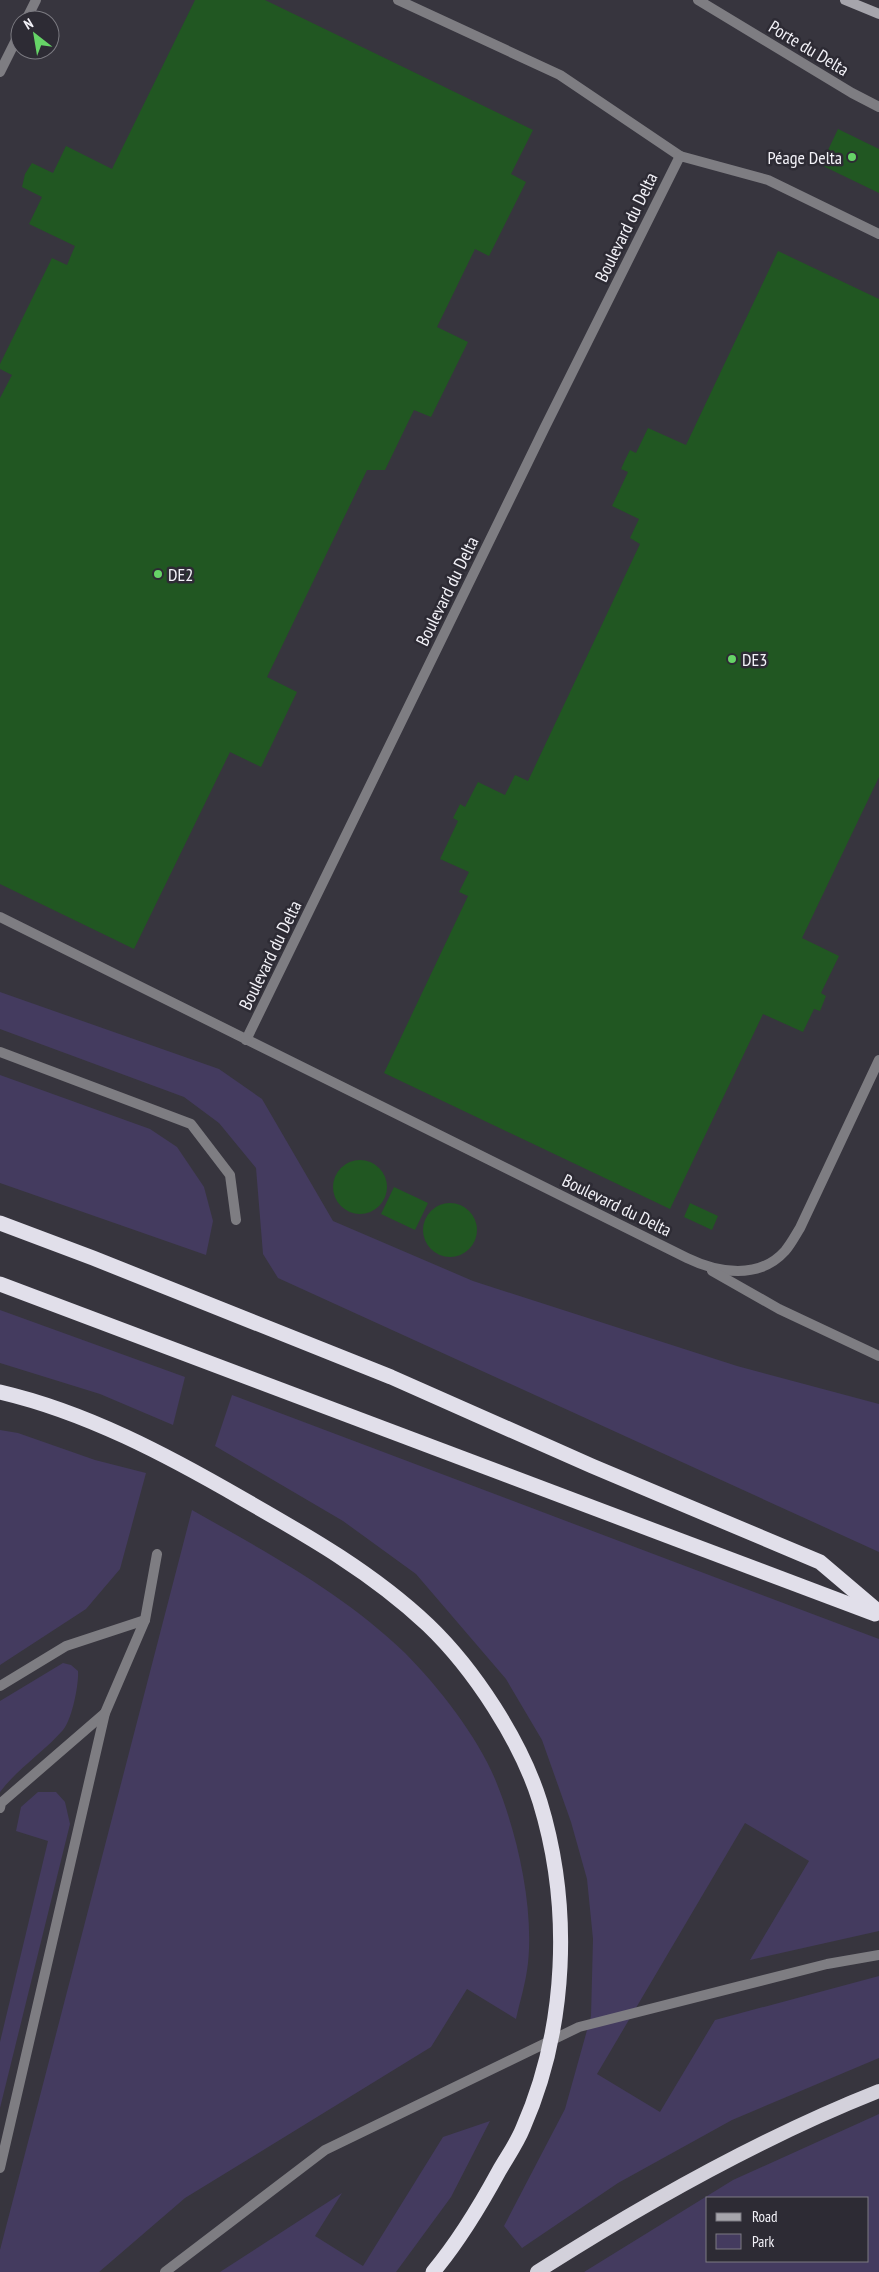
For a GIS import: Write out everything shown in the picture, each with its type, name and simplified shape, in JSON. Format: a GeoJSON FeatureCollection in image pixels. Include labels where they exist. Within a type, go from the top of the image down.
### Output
{"type":"FeatureCollection","features":[{"type":"Feature","properties":{"kind":"highway"},"geometry":{"type":"LineString","coordinates":[[0,1223],[93,1258],[390,1378],[820,1562],[879,1614]]}},
{"type":"Feature","properties":{"kind":"highway"},"geometry":{"type":"LineString","coordinates":[[0,1284],[879,1614]]}},
{"type":"Feature","properties":{"kind":"highway"},"geometry":{"type":"LineString","coordinates":[[0,1392],[72,1414],[136,1442],[202,1476],[324,1546],[380,1584],[428,1626],[476,1680],[511,1736],[540,1801],[555,1866],[561,1940],[561,1972],[547,2054],[523,2130],[464,2230],[433,2272]]}},
{"type":"Feature","properties":{"kind":"highway"},"geometry":{"type":"LineString","coordinates":[[538,2272],[605,2229],[715,2169],[830,2111],[879,2091]]}},
{"type":"Feature","properties":{"kind":"main road"},"geometry":{"type":"LineString","coordinates":[[845,0],[879,14]]}},
{"type":"Feature","properties":{"kind":"lane"},"geometry":{"type":"LineString","coordinates":[[398,0],[560,75],[680,156],[768,180],[879,234]]}},
{"type":"Feature","properties":{"kind":"lane","name":"Porte du Delta"},"geometry":{"type":"LineString","coordinates":[[698,0],[852,93],[879,107]]}},
{"type":"Feature","properties":{"kind":"lane"},"geometry":{"type":"LineString","coordinates":[[0,72],[10,52]]}},
{"type":"Feature","properties":{"kind":"lane","name":"Boulevard du Delta"},"geometry":{"type":"LineString","coordinates":[[246,1040],[544,429],[680,156]]}},
{"type":"Feature","properties":{"kind":"lane","name":"Boulevard du Delta"},"geometry":{"type":"LineString","coordinates":[[0,916],[702,1266],[741,1272],[772,1261],[784,1252],[800,1228],[876,1077],[879,1060]]}},
{"type":"Feature","properties":{"kind":"lane"},"geometry":{"type":"LineString","coordinates":[[0,1052],[190,1124],[230,1175],[236,1220]]}},
{"type":"Feature","properties":{"kind":"lane"},"geometry":{"type":"LineString","coordinates":[[702,1266],[779,1309],[879,1356]]}},
{"type":"Feature","properties":{"kind":"lane"},"geometry":{"type":"LineString","coordinates":[[0,2168],[105,1713],[145,1620],[157,1554]]}},
{"type":"Feature","properties":{"kind":"lane"},"geometry":{"type":"LineString","coordinates":[[0,1686],[66,1646],[145,1620]]}},
{"type":"Feature","properties":{"kind":"lane"},"geometry":{"type":"LineString","coordinates":[[0,1808],[1,1803],[105,1713]]}},
{"type":"Feature","properties":{"kind":"lane"},"geometry":{"type":"LineString","coordinates":[[165,2272],[325,2150],[579,2028],[827,1964],[879,1955]]}},
{"type":"Feature","properties":{"kind":"green space"},"geometry":{"type":"Polygon","coordinates":[[[0,992],[219,1069],[262,1099],[333,1221],[473,1281],[737,1366],[879,1404],[879,1552],[278,1278],[263,1254],[256,1168],[219,1123],[184,1097],[0,1029],[0,992]]]}},
{"type":"Feature","properties":{"kind":"green space"},"geometry":{"type":"Polygon","coordinates":[[[0,1075],[150,1129],[177,1147],[204,1187],[213,1221],[206,1255],[0,1183],[0,1075]]]}},
{"type":"Feature","properties":{"kind":"green space"},"geometry":{"type":"Polygon","coordinates":[[[0,1310],[185,1377],[173,1425],[100,1394],[0,1363],[0,1310]]]}},
{"type":"Feature","properties":{"kind":"green space"},"geometry":{"type":"Polygon","coordinates":[[[232,1395],[879,1639],[879,1931],[750,1960],[809,1861],[745,1823],[597,2074],[660,2112],[715,2020],[879,1976],[879,2058],[732,2120],[618,2183],[522,2248],[504,2226],[565,2109],[591,2016],[593,1939],[587,1879],[571,1822],[542,1740],[506,1679],[416,1574],[343,1521],[215,1446],[232,1395]]]}},
{"type":"Feature","properties":{"kind":"green space"},"geometry":{"type":"Polygon","coordinates":[[[0,1430],[18,1433],[95,1460],[146,1473],[120,1569],[86,1609],[0,1665],[0,1430]]]}},
{"type":"Feature","properties":{"kind":"green space"},"geometry":{"type":"Polygon","coordinates":[[[192,1510],[330,1592],[381,1631],[418,1666],[456,1712],[478,1746],[495,1779],[503,1800],[517,1845],[526,1894],[529,1941],[528,1963],[516,2019],[467,1989],[431,2047],[185,2198],[99,2272],[0,2272],[0,2250],[192,1510]]]}},
{"type":"Feature","properties":{"kind":"green space"},"geometry":{"type":"Polygon","coordinates":[[[63,1663],[71,1665],[78,1671],[74,1702],[66,1725],[56,1738],[15,1775],[0,1792],[0,1701],[63,1663]]]}},
{"type":"Feature","properties":{"kind":"green space"},"geometry":{"type":"Polygon","coordinates":[[[38,1792],[56,1792],[65,1802],[70,1824],[0,2108],[0,2042],[48,1841],[16,1831],[21,1807],[38,1792]]]}},
{"type":"Feature","properties":{"kind":"green space"},"geometry":{"type":"Polygon","coordinates":[[[879,2114],[879,2272],[584,2272],[733,2180],[879,2114]]]}},
{"type":"Feature","properties":{"kind":"green space"},"geometry":{"type":"Polygon","coordinates":[[[490,2121],[451,2197],[396,2272],[220,2272],[342,2193],[315,2236],[363,2266],[443,2137],[490,2121]]]}},
{"type":"Feature","properties":{"kind":"building","name":"DE2"},"geometry":{"type":"Polygon","coordinates":[[[195,0],[265,0],[533,130],[511,174],[526,182],[489,256],[475,249],[437,327],[468,342],[431,417],[414,410],[385,470],[367,470],[267,677],[297,692],[261,767],[230,752],[134,949],[0,884],[0,398],[12,375],[0,369],[0,364],[52,258],[67,265],[75,246],[29,224],[42,197],[22,187],[25,174],[32,163],[53,173],[66,146],[112,169],[195,0]]]}},
{"type":"Feature","properties":{"kind":"building","name":"Péage Delta"},"geometry":{"type":"Polygon","coordinates":[[[838,129],[879,149],[879,193],[821,165],[838,129]]]}},
{"type":"Feature","properties":{"kind":"building","name":"DE3"},"geometry":{"type":"Polygon","coordinates":[[[778,251],[879,299],[879,777],[802,938],[839,956],[821,993],[826,996],[820,1011],[814,1009],[803,1032],[763,1014],[670,1209],[384,1073],[468,896],[459,892],[469,872],[440,859],[458,821],[453,818],[460,804],[465,807],[478,782],[505,795],[515,775],[528,781],[640,544],[630,538],[639,519],[612,506],[628,472],[621,469],[625,460],[630,450],[636,453],[648,428],[686,445],[778,251]]]}},
{"type":"Feature","properties":{"kind":"building"},"geometry":{"type":"Polygon","coordinates":[[[360,1160],[370,1162],[379,1168],[385,1177],[387,1187],[385,1197],[379,1206],[370,1212],[360,1214],[350,1212],[341,1206],[335,1197],[333,1187],[335,1177],[341,1168],[350,1162],[360,1160]]]}},
{"type":"Feature","properties":{"kind":"building"},"geometry":{"type":"Polygon","coordinates":[[[394,1187],[428,1203],[415,1230],[381,1214],[394,1187]]]}},
{"type":"Feature","properties":{"kind":"building"},"geometry":{"type":"Polygon","coordinates":[[[450,1203],[460,1205],[469,1211],[475,1220],[477,1230],[475,1240],[469,1249],[460,1255],[450,1257],[440,1255],[431,1249],[425,1240],[423,1230],[425,1220],[431,1211],[440,1205],[450,1203]]]}},
{"type":"Feature","properties":{"kind":"building"},"geometry":{"type":"Polygon","coordinates":[[[690,1203],[718,1216],[712,1230],[684,1217],[690,1203]]]}},
{"type":"Feature","properties":{"kind":"place","name":"Péage Delta"},"geometry":{"type":"Point","coordinates":[852,157]}},
{"type":"Feature","properties":{"kind":"place","name":"DE2"},"geometry":{"type":"Point","coordinates":[158,574]}},
{"type":"Feature","properties":{"kind":"place","name":"DE3"},"geometry":{"type":"Point","coordinates":[732,659]}}]}
